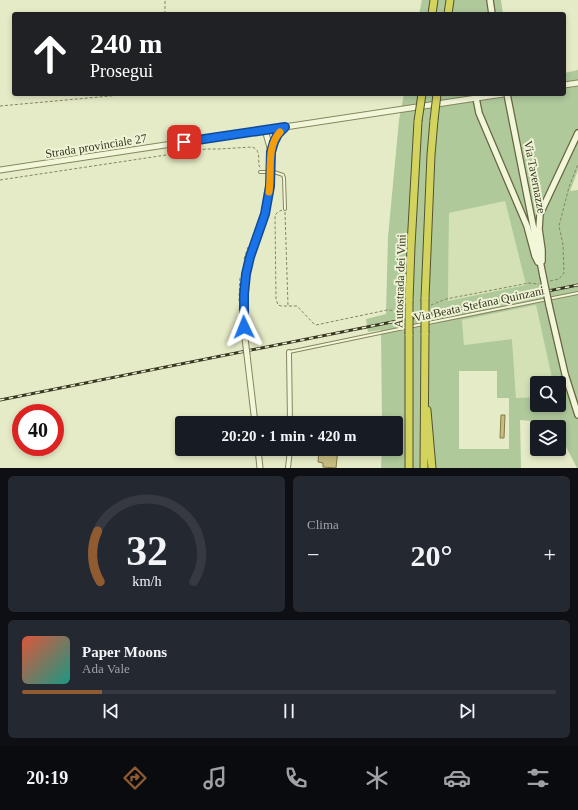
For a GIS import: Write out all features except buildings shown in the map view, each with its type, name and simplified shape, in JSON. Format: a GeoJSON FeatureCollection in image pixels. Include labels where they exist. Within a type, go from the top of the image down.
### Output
{"type":"FeatureCollection","features":[{"type":"Feature","properties":{"kind":"highway"},"geometry":{"type":"LineString","coordinates":[[432,12],[434,0]]}},
{"type":"Feature","properties":{"kind":"highway"},"geometry":{"type":"LineString","coordinates":[[448,12],[450,0]]}},
{"type":"Feature","properties":{"kind":"highway","name":"Autostrada dei Vini"},"geometry":{"type":"LineString","coordinates":[[409,468],[409,301],[418,121],[422,96]]}},
{"type":"Feature","properties":{"kind":"highway","name":"Autostrada dei Vini"},"geometry":{"type":"LineString","coordinates":[[424,468],[425,299],[429,186],[437,96]]}},
{"type":"Feature","properties":{"kind":"highway"},"geometry":{"type":"LineString","coordinates":[[424,391],[429,420],[432,468]]}},
{"type":"Feature","properties":{"kind":"main road"},"geometry":{"type":"LineString","coordinates":[[490,0],[492,12]]}},
{"type":"Feature","properties":{"kind":"main road","name":"Via Tavernazze"},"geometry":{"type":"LineString","coordinates":[[507,96],[541,265]]}},
{"type":"Feature","properties":{"kind":"main road"},"geometry":{"type":"LineString","coordinates":[[476,98],[480,113],[527,226],[535,256],[541,265]]}},
{"type":"Feature","properties":{"kind":"main road"},"geometry":{"type":"LineString","coordinates":[[578,133],[540,214],[539,229],[542,255],[541,265],[549,305],[562,362],[578,415]]}},
{"type":"Feature","properties":{"kind":"street"},"geometry":{"type":"LineString","coordinates":[[566,85],[578,83]]}},
{"type":"Feature","properties":{"kind":"street","name":"Strada provinciale 27"},"geometry":{"type":"LineString","coordinates":[[0,170],[490,96]]}},
{"type":"Feature","properties":{"kind":"street"},"geometry":{"type":"LineString","coordinates":[[271,152],[278,134],[285,127]]}},
{"type":"Feature","properties":{"kind":"street"},"geometry":{"type":"LineString","coordinates":[[254,416],[243,316],[245,279],[250,257],[265,214],[270,186],[271,152],[265,130]]}},
{"type":"Feature","properties":{"kind":"street"},"geometry":{"type":"LineString","coordinates":[[289,352],[290,416]]}},
{"type":"Feature","properties":{"kind":"street"},"geometry":{"type":"LineString","coordinates":[[259,456],[260,468]]}},
{"type":"Feature","properties":{"kind":"street"},"geometry":{"type":"LineString","coordinates":[[288,468],[289,456]]}},
{"type":"Feature","properties":{"kind":"lane"},"geometry":{"type":"LineString","coordinates":[[260,172],[271,171],[281,174],[284,177],[285,209]]}},
{"type":"Feature","properties":{"kind":"lane","name":"Via Beata Stefana Quinzani"},"geometry":{"type":"LineString","coordinates":[[289,352],[578,293]]}},
{"type":"Feature","properties":{"kind":"path"},"geometry":{"type":"LineString","coordinates":[[165,0],[165,12]]}},
{"type":"Feature","properties":{"kind":"path"},"geometry":{"type":"LineString","coordinates":[[0,106],[110,96]]}},
{"type":"Feature","properties":{"kind":"path"},"geometry":{"type":"LineString","coordinates":[[0,180],[206,149],[252,147],[258,151],[260,168],[271,171]]}},
{"type":"Feature","properties":{"kind":"path"},"geometry":{"type":"LineString","coordinates":[[285,209],[275,215],[276,299],[278,305],[288,306]]}},
{"type":"Feature","properties":{"kind":"green space"},"geometry":{"type":"Polygon","coordinates":[[[422,0],[501,0],[503,12],[419,12],[422,0]]]}},
{"type":"Feature","properties":{"kind":"green space"},"geometry":{"type":"Polygon","coordinates":[[[578,70],[578,170],[570,191],[578,190],[578,468],[566,447],[566,420],[520,420],[521,468],[381,468],[382,456],[403,456],[403,416],[382,416],[381,330],[368,332],[366,319],[386,314],[388,237],[399,120],[404,96],[566,96],[566,73],[578,70]],[[505,201],[449,213],[448,301],[526,285],[505,201]],[[536,305],[462,320],[464,345],[512,339],[516,398],[530,397],[530,412],[566,412],[566,376],[551,376],[536,305]],[[459,371],[459,449],[509,449],[509,398],[497,398],[497,371],[459,371]]]}},
{"type":"Feature","properties":{"kind":"green space"},"geometry":{"type":"Polygon","coordinates":[[[505,201],[526,285],[448,302],[449,213],[505,201]]]}},
{"type":"Feature","properties":{"kind":"green space"},"geometry":{"type":"Polygon","coordinates":[[[536,305],[551,376],[530,376],[530,397],[516,398],[512,339],[464,345],[462,320],[536,305]]]}},
{"type":"Feature","properties":{"kind":"railway"},"geometry":{"type":"LineString","coordinates":[[0,400],[578,285]]}},
{"type":"Feature","properties":{"kind":"slow traffic"},"geometry":{"type":"LineString","coordinates":[[269,192],[271,152],[274,142],[280,132]]}},
{"type":"Feature","properties":{"kind":"route"},"geometry":{"type":"LineString","coordinates":[[184,142],[285,127],[278,134],[271,152],[270,186],[265,214],[250,257],[244,284],[244,327]]}}]}
